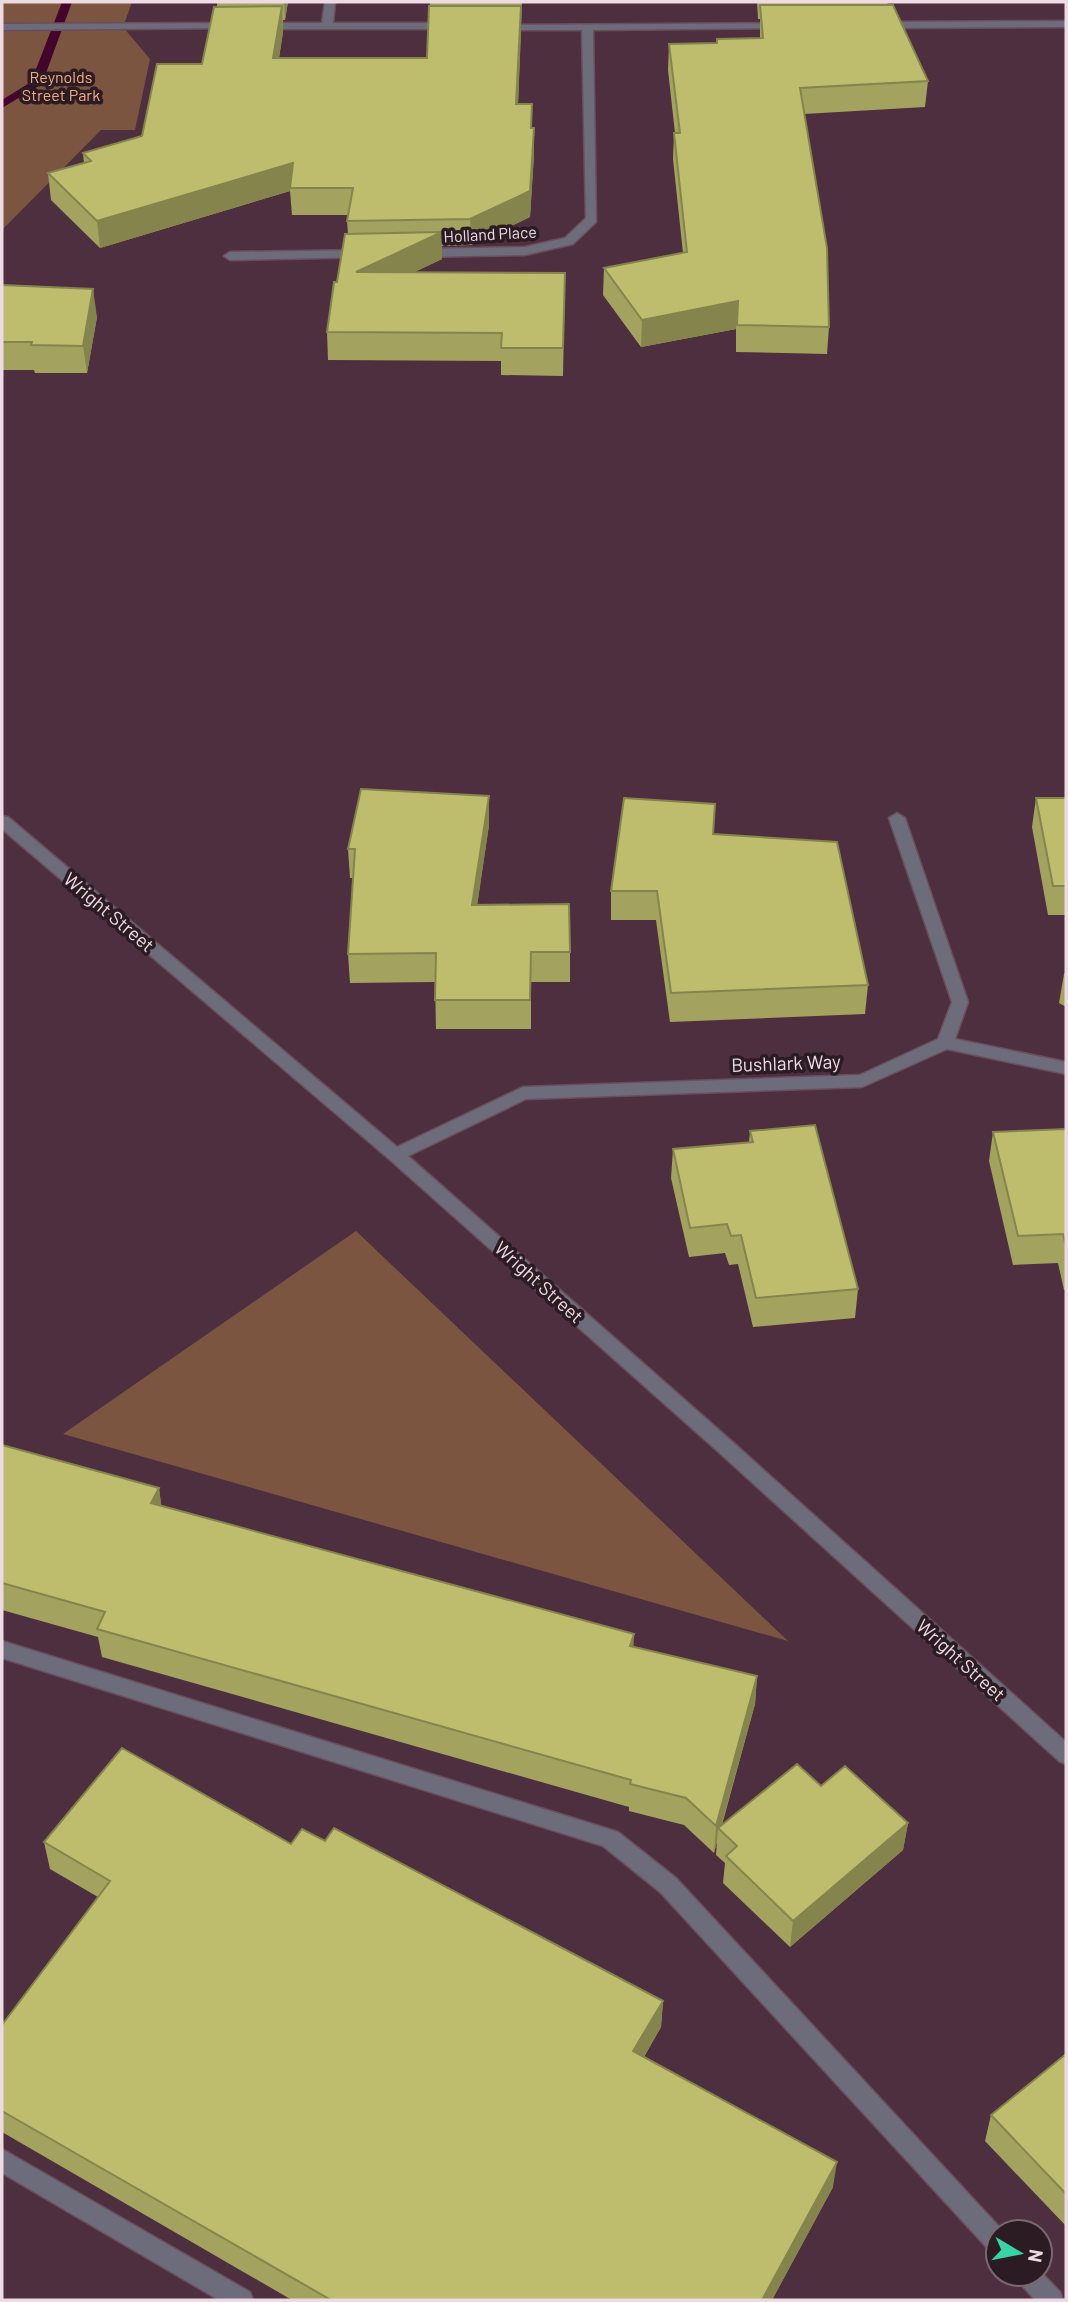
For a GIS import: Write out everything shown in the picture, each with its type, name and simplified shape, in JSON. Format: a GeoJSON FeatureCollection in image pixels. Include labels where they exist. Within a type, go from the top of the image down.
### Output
{"type":"FeatureCollection","features":[{"type":"Feature","properties":{"kind":"street"},"geometry":{"type":"LineString","coordinates":[[327,26],[330,2]]}},
{"type":"Feature","properties":{"kind":"street"},"geometry":{"type":"LineString","coordinates":[[875,25],[1066,24]]}},
{"type":"Feature","properties":{"kind":"street"},"geometry":{"type":"LineString","coordinates":[[2,27],[464,26]]}},
{"type":"Feature","properties":{"kind":"street"},"geometry":{"type":"LineString","coordinates":[[491,27],[792,26]]}},
{"type":"Feature","properties":{"kind":"street","name":"Holland Place"},"geometry":{"type":"LineString","coordinates":[[404,254],[525,251],[569,242],[592,219],[587,27]]}},
{"type":"Feature","properties":{"kind":"street"},"geometry":{"type":"LineString","coordinates":[[230,256],[377,254]]}},
{"type":"Feature","properties":{"kind":"street"},"geometry":{"type":"LineString","coordinates":[[897,818],[960,1002],[945,1043],[1066,1068]]}},
{"type":"Feature","properties":{"kind":"street","name":"Wright Street"},"geometry":{"type":"LineString","coordinates":[[2,821],[395,1155],[730,1451],[1066,1755]]}},
{"type":"Feature","properties":{"kind":"street","name":"Bushlark Way"},"geometry":{"type":"LineString","coordinates":[[395,1155],[523,1093],[862,1082],[945,1043]]}},
{"type":"Feature","properties":{"kind":"street"},"geometry":{"type":"LineString","coordinates":[[2,1649],[611,1839],[668,1885],[984,2227]]}},
{"type":"Feature","properties":{"kind":"street"},"geometry":{"type":"LineString","coordinates":[[2,2160],[241,2300]]}},
{"type":"Feature","properties":{"kind":"green space","name":"Reynolds Street Park"},"geometry":{"type":"Polygon","coordinates":[[[2,2],[132,2],[123,27],[150,59],[135,130],[101,130],[2,230],[2,2]]]}},
{"type":"Feature","properties":{"kind":"green space"},"geometry":{"type":"Polygon","coordinates":[[[356,1231],[788,1641],[63,1434],[356,1231]]]}},
{"type":"Feature","properties":{"kind":"building"},"geometry":{"type":"Polygon","coordinates":[[[760,5],[893,5],[928,81],[800,88],[827,248],[829,327],[737,325],[738,301],[642,320],[604,268],[687,252],[674,133],[680,133],[669,44],[763,38],[760,5]]]}},
{"type":"Feature","properties":{"kind":"building"},"geometry":{"type":"Polygon","coordinates":[[[282,6],[273,58],[427,58],[429,6],[521,6],[516,104],[532,104],[531,128],[534,128],[530,191],[470,219],[347,221],[353,188],[290,188],[293,163],[97,221],[48,173],[91,161],[83,153],[142,136],[157,64],[202,64],[214,7],[282,6]]]}},
{"type":"Feature","properties":{"kind":"building"},"geometry":{"type":"Polygon","coordinates":[[[442,232],[356,272],[565,273],[563,348],[501,348],[502,333],[327,332],[334,282],[337,282],[345,234],[442,232]]]}},
{"type":"Feature","properties":{"kind":"building"},"geometry":{"type":"Polygon","coordinates":[[[2,285],[93,289],[83,346],[2,342],[2,285]]]}},
{"type":"Feature","properties":{"kind":"building"},"geometry":{"type":"Polygon","coordinates":[[[361,789],[489,796],[472,905],[569,904],[570,952],[531,952],[530,1000],[435,1000],[436,953],[348,954],[355,849],[348,849],[361,789]]]}},
{"type":"Feature","properties":{"kind":"building"},"geometry":{"type":"Polygon","coordinates":[[[624,798],[715,804],[713,834],[837,842],[868,985],[671,993],[657,891],[611,891],[624,798]]]}},
{"type":"Feature","properties":{"kind":"building"},"geometry":{"type":"Polygon","coordinates":[[[1036,798],[1066,798],[1066,886],[1053,886],[1036,798]]]}},
{"type":"Feature","properties":{"kind":"building"},"geometry":{"type":"Polygon","coordinates":[[[815,1125],[858,1289],[756,1298],[741,1235],[731,1236],[727,1224],[690,1228],[673,1149],[753,1142],[750,1131],[815,1125]]]}},
{"type":"Feature","properties":{"kind":"building"},"geometry":{"type":"Polygon","coordinates":[[[1066,1129],[1066,1247],[1063,1234],[1018,1236],[993,1132],[1066,1129]]]}},
{"type":"Feature","properties":{"kind":"building"},"geometry":{"type":"Polygon","coordinates":[[[2,1445],[159,1488],[151,1503],[634,1634],[630,1646],[757,1676],[716,1826],[686,1798],[630,1784],[631,1780],[97,1629],[105,1612],[2,1583],[2,1445]]]}},
{"type":"Feature","properties":{"kind":"building"},"geometry":{"type":"Polygon","coordinates":[[[122,1748],[291,1844],[302,1829],[325,1841],[334,1828],[663,2001],[633,2051],[837,2162],[762,2300],[331,2300],[2,2111],[2,2025],[110,1881],[44,1842],[122,1748]]]}},
{"type":"Feature","properties":{"kind":"building"},"geometry":{"type":"Polygon","coordinates":[[[797,1764],[821,1786],[845,1766],[908,1823],[793,1921],[726,1856],[737,1846],[718,1828],[797,1764]]]}},
{"type":"Feature","properties":{"kind":"building"},"geometry":{"type":"Polygon","coordinates":[[[1066,2054],[1066,2194],[991,2115],[1066,2054]]]}},
{"type":"Feature","properties":{"kind":"waterway"},"geometry":{"type":"LineString","coordinates":[[2,105],[36,84],[67,2]]}}]}
